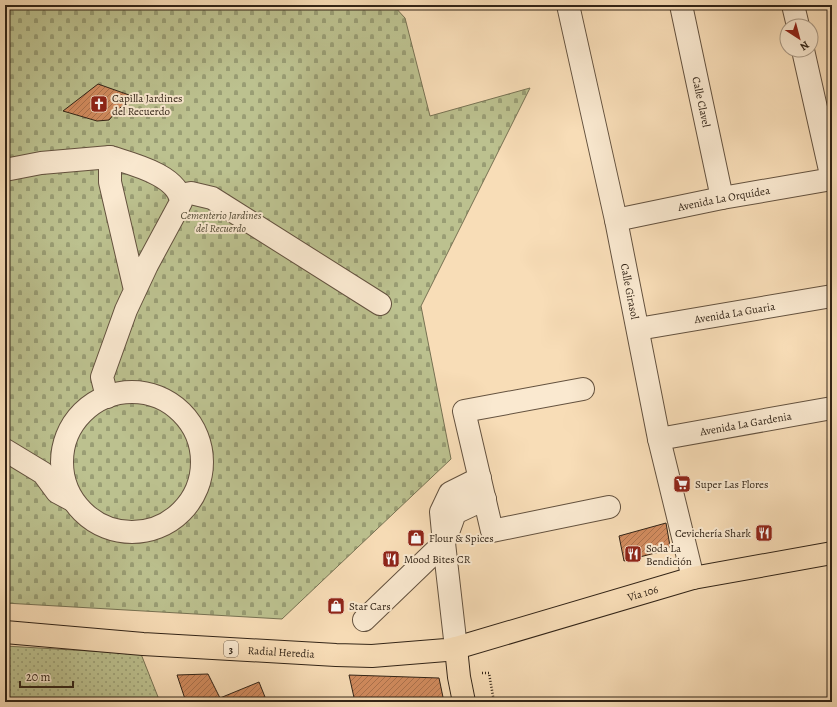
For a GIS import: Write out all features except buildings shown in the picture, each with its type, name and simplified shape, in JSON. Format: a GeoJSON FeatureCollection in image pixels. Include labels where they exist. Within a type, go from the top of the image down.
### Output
{"type":"FeatureCollection","features":[{"type":"Feature","properties":{"kind":"main road","name":"Vía 106"},"geometry":{"type":"LineString","coordinates":[[456,648],[693,578],[832,553]]}},
{"type":"Feature","properties":{"kind":"main road","name":"Radial Heredia"},"geometry":{"type":"LineString","coordinates":[[5,632],[151,644],[372,656],[456,648]]}},
{"type":"Feature","properties":{"kind":"main road"},"geometry":{"type":"LineString","coordinates":[[5,641],[32,643],[130,642]]}},
{"type":"Feature","properties":{"kind":"main road"},"geometry":{"type":"LineString","coordinates":[[456,648],[459,677],[464,702]]}},
{"type":"Feature","properties":{"kind":"street","name":"Calle Girasol"},"geometry":{"type":"LineString","coordinates":[[568,5],[616,220],[659,439],[693,578]]}},
{"type":"Feature","properties":{"kind":"street","name":"Calle Clavel"},"geometry":{"type":"LineString","coordinates":[[681,5],[722,198]]}},
{"type":"Feature","properties":{"kind":"street"},"geometry":{"type":"LineString","coordinates":[[793,5],[796,18]]}},
{"type":"Feature","properties":{"kind":"street"},"geometry":{"type":"LineString","coordinates":[[805,58],[832,179]]}},
{"type":"Feature","properties":{"kind":"street"},"geometry":{"type":"LineString","coordinates":[[110,157],[110,182],[135,290]]}},
{"type":"Feature","properties":{"kind":"street"},"geometry":{"type":"LineString","coordinates":[[5,170],[41,163],[110,157],[150,171],[168,181],[180,195],[181,202],[126,310],[102,377],[107,397]]}},
{"type":"Feature","properties":{"kind":"street","name":"Avenida La Orquídea"},"geometry":{"type":"LineString","coordinates":[[616,220],[722,198],[832,179]]}},
{"type":"Feature","properties":{"kind":"street"},"geometry":{"type":"LineString","coordinates":[[180,195],[191,193],[212,198],[380,304]]}},
{"type":"Feature","properties":{"kind":"street","name":"Avenida La Guaria"},"geometry":{"type":"LineString","coordinates":[[638,329],[832,296]]}},
{"type":"Feature","properties":{"kind":"street"},"geometry":{"type":"LineString","coordinates":[[583,389],[464,411],[492,531],[609,507]]}},
{"type":"Feature","properties":{"kind":"street"},"geometry":{"type":"LineString","coordinates":[[124,392],[142,393],[158,397],[174,406],[186,418],[196,432],[201,449],[202,466],[199,484],[191,499],[180,513],[166,523],[150,530],[132,532],[115,531],[99,524],[84,514],[73,501],[64,482],[62,462],[65,441],[74,422],[89,407],[107,397],[124,392]]}},
{"type":"Feature","properties":{"kind":"street","name":"Avenida La Gardenia"},"geometry":{"type":"LineString","coordinates":[[659,439],[832,408]]}},
{"type":"Feature","properties":{"kind":"street"},"geometry":{"type":"LineString","coordinates":[[5,450],[43,473],[57,492],[73,501]]}},
{"type":"Feature","properties":{"kind":"street"},"geometry":{"type":"LineString","coordinates":[[456,648],[441,512],[450,493],[482,489]]}},
{"type":"Feature","properties":{"kind":"street"},"geometry":{"type":"LineString","coordinates":[[364,620],[444,543]]}},
{"type":"Feature","properties":{"kind":"path"},"geometry":{"type":"LineString","coordinates":[[482,673],[489,673],[494,702]]}},
{"type":"Feature","properties":{"kind":"green space","name":"Cementerio Jardines del Recuerdo"},"geometry":{"type":"Polygon","coordinates":[[[5,5],[393,5],[405,18],[430,116],[530,88],[421,306],[451,459],[282,619],[5,603],[5,5]]]}},
{"type":"Feature","properties":{"kind":"green space"},"geometry":{"type":"Polygon","coordinates":[[[5,646],[141,654],[160,702],[5,702],[5,646]]]}},
{"type":"Feature","properties":{"kind":"place","name":"Capilla Jardines del Recuerdo"},"geometry":{"type":"Point","coordinates":[99,104]}},
{"type":"Feature","properties":{"kind":"place","name":"Super Las Flores"},"geometry":{"type":"Point","coordinates":[682,484]}},
{"type":"Feature","properties":{"kind":"place","name":"Cevichería Shark"},"geometry":{"type":"Point","coordinates":[764,533]}},
{"type":"Feature","properties":{"kind":"place","name":"Flour & Spices"},"geometry":{"type":"Point","coordinates":[416,538]}},
{"type":"Feature","properties":{"kind":"place","name":"Soda La Bendición"},"geometry":{"type":"Point","coordinates":[633,554]}},
{"type":"Feature","properties":{"kind":"place","name":"Mood Bites CR"},"geometry":{"type":"Point","coordinates":[391,559]}},
{"type":"Feature","properties":{"kind":"place","name":"Star Cars"},"geometry":{"type":"Point","coordinates":[336,606]}}]}
